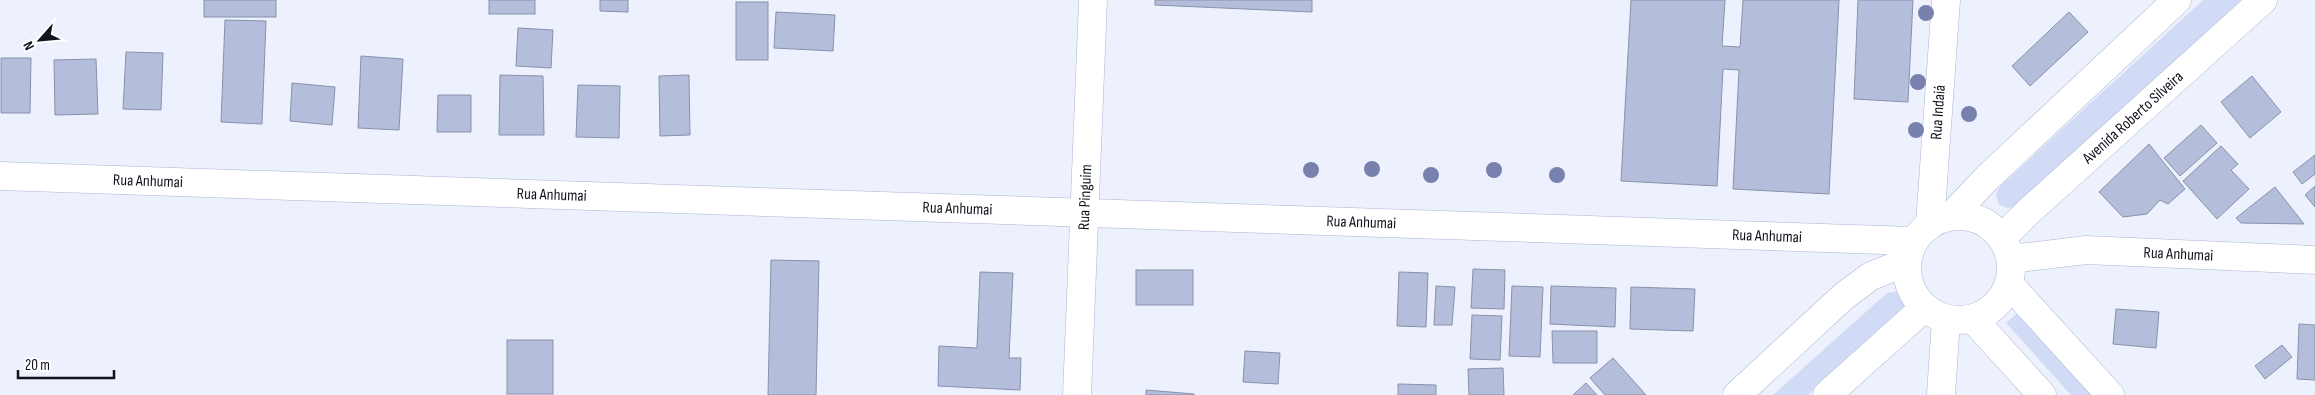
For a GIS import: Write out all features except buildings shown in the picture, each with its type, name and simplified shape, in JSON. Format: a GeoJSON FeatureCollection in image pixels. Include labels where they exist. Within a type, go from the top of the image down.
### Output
{"type":"FeatureCollection","features":[{"type":"Feature","properties":{"kind":"street","name":"Rua Pinguim"},"geometry":{"type":"LineString","coordinates":[[1077,395],[1093,0]]}},
{"type":"Feature","properties":{"kind":"street","name":"Rua Indaiá"},"geometry":{"type":"LineString","coordinates":[[1925,236],[1946,0]]}},
{"type":"Feature","properties":{"kind":"street"},"geometry":{"type":"LineString","coordinates":[[1737,395],[1844,296],[1925,236],[2177,0]]}},
{"type":"Feature","properties":{"kind":"street","name":"Avenida Roberto Silveira"},"geometry":{"type":"LineString","coordinates":[[2008,260],[2036,204],[2263,0]]}},
{"type":"Feature","properties":{"kind":"street","name":"Rua Anhumai"},"geometry":{"type":"LineString","coordinates":[[0,176],[1085,214],[1925,236]]}},
{"type":"Feature","properties":{"kind":"street"},"geometry":{"type":"LineString","coordinates":[[1925,236],[1980,220],[2110,395]]}},
{"type":"Feature","properties":{"kind":"street"},"geometry":{"type":"LineString","coordinates":[[1925,236],[1909,287],[1935,314],[1973,319],[1996,307],[2008,260]]}},
{"type":"Feature","properties":{"kind":"street","name":"Rua Anhumai"},"geometry":{"type":"LineString","coordinates":[[2008,260],[2046,253],[2086,250],[2315,260]]}},
{"type":"Feature","properties":{"kind":"street"},"geometry":{"type":"LineString","coordinates":[[1827,395],[1935,314]]}},
{"type":"Feature","properties":{"kind":"street"},"geometry":{"type":"LineString","coordinates":[[1935,314],[1941,395]]}},
{"type":"Feature","properties":{"kind":"street"},"geometry":{"type":"LineString","coordinates":[[1973,319],[2042,395]]}},
{"type":"Feature","properties":{"kind":"shaded area"},"geometry":{"type":"Polygon","coordinates":[[[2203,0],[2241,0],[2017,206],[2008,208],[1999,205],[1996,195],[1999,187],[2203,0]]]}},
{"type":"Feature","properties":{"kind":"shaded area"},"geometry":{"type":"Polygon","coordinates":[[[1898,291],[1905,300],[1903,310],[1808,395],[1773,395],[1887,293],[1898,291]]]}},
{"type":"Feature","properties":{"kind":"shaded area"},"geometry":{"type":"Polygon","coordinates":[[[2024,307],[2103,395],[2071,395],[2006,323],[2024,307]]]}}]}
